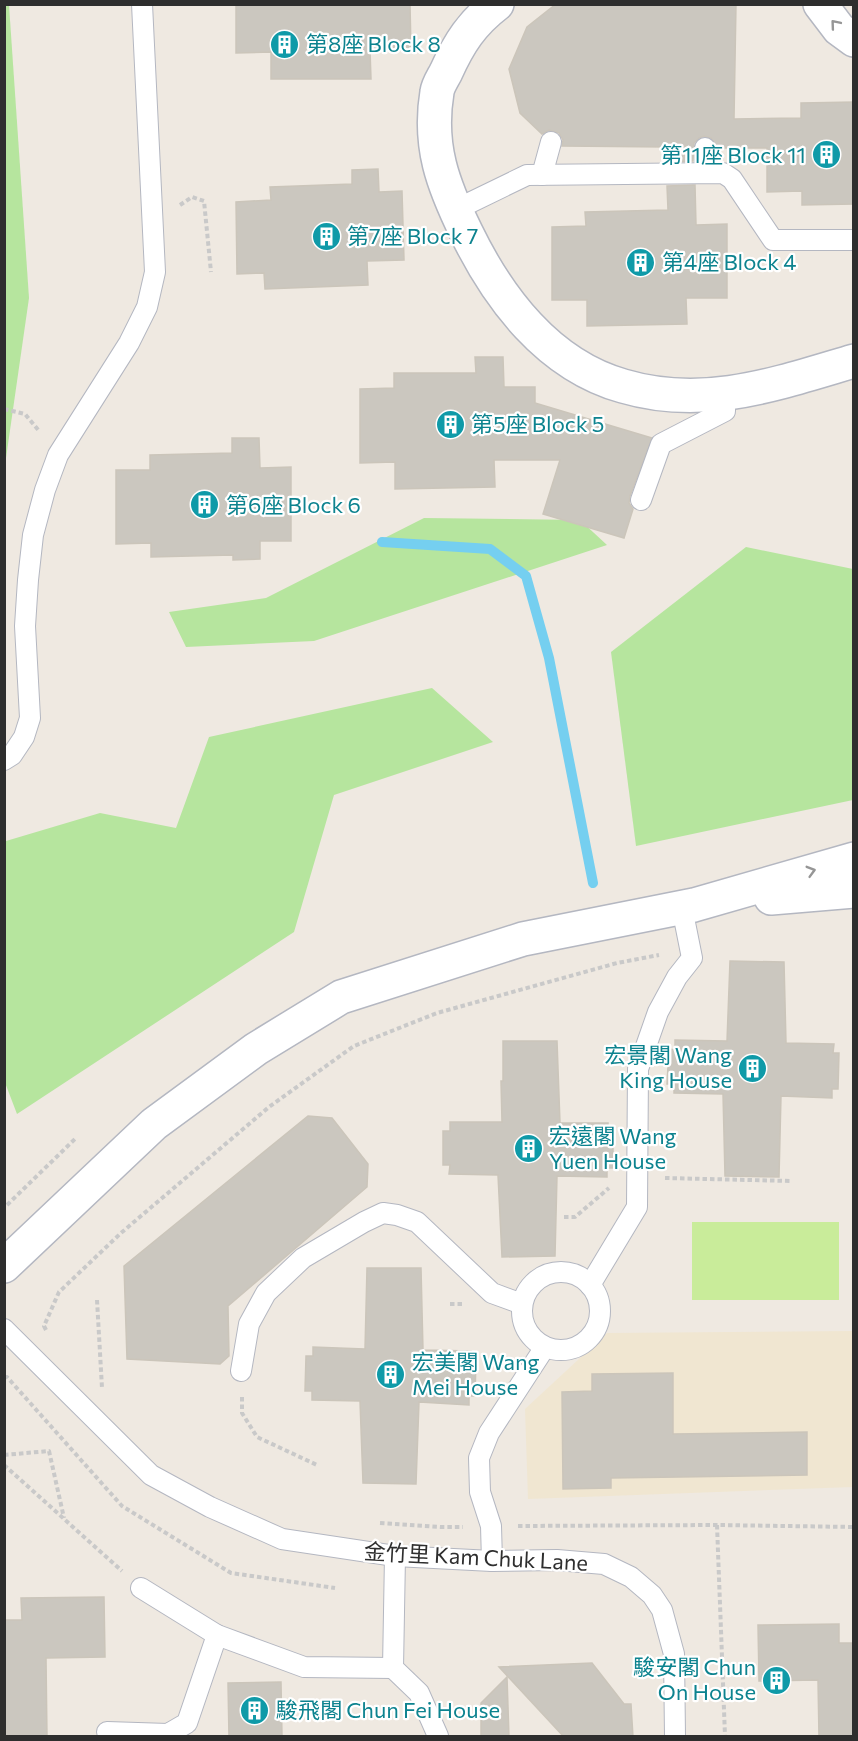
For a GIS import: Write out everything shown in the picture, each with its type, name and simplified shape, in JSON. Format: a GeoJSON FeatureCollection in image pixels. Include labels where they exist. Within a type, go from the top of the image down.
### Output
{"type":"FeatureCollection","features":[{"type":"Feature","properties":{"kind":"main road"},"geometry":{"type":"LineString","coordinates":[[497,4],[480,17],[457,48],[437,91],[434,140],[441,176],[455,210],[478,257],[513,310],[550,346],[572,362],[620,386],[646,393],[674,396],[725,395],[854,361]]}},
{"type":"Feature","properties":{"kind":"main road"},"geometry":{"type":"LineString","coordinates":[[820,4],[839,29],[854,40]]}},
{"type":"Feature","properties":{"kind":"main road"},"geometry":{"type":"LineString","coordinates":[[4,1266],[154,1124],[256,1049],[341,997],[523,939],[688,907],[854,859]]}},
{"type":"Feature","properties":{"kind":"main road"},"geometry":{"type":"LineString","coordinates":[[688,907],[854,891]]}},
{"type":"Feature","properties":{"kind":"lane"},"geometry":{"type":"LineString","coordinates":[[4,760],[12,755],[24,737],[30,718],[25,627],[28,580],[33,535],[45,490],[58,455],[129,343],[147,307],[154,272],[142,4]]}},
{"type":"Feature","properties":{"kind":"lane"},"geometry":{"type":"LineString","coordinates":[[542,175],[551,142]]}},
{"type":"Feature","properties":{"kind":"lane"},"geometry":{"type":"LineString","coordinates":[[705,148],[705,173]]}},
{"type":"Feature","properties":{"kind":"lane"},"geometry":{"type":"LineString","coordinates":[[455,210],[527,175],[705,173],[728,175],[773,240],[854,240]]}},
{"type":"Feature","properties":{"kind":"lane"},"geometry":{"type":"LineString","coordinates":[[641,500],[661,444],[725,411],[725,395]]}},
{"type":"Feature","properties":{"kind":"lane"},"geometry":{"type":"LineString","coordinates":[[590,1285],[637,1207],[638,1069],[658,1012],[676,977],[692,958],[688,907]]}},
{"type":"Feature","properties":{"kind":"lane"},"geometry":{"type":"LineString","coordinates":[[241,1371],[249,1324],[266,1293],[303,1258],[383,1213],[417,1222],[492,1293],[522,1304]]}},
{"type":"Feature","properties":{"kind":"lane"},"geometry":{"type":"LineString","coordinates":[[556,1272],[575,1275],[590,1285],[597,1297],[600,1310],[598,1323],[593,1334],[583,1343],[571,1349],[558,1350],[545,1347],[534,1340],[526,1330],[522,1318],[522,1304],[534,1282],[544,1276],[556,1272]]}},
{"type":"Feature","properties":{"kind":"lane","name":"金竹里 Kam Chuk Lane"},"geometry":{"type":"LineString","coordinates":[[4,1329],[151,1475],[210,1507],[282,1539],[395,1556],[492,1561],[557,1560],[604,1564],[631,1577],[652,1595],[662,1610],[674,1654],[675,1737]]}},
{"type":"Feature","properties":{"kind":"lane"},"geometry":{"type":"LineString","coordinates":[[492,1561],[491,1526],[480,1492],[479,1458],[489,1433],[545,1347]]}},
{"type":"Feature","properties":{"kind":"lane"},"geometry":{"type":"LineString","coordinates":[[393,1668],[395,1556]]}},
{"type":"Feature","properties":{"kind":"lane"},"geometry":{"type":"LineString","coordinates":[[141,1588],[217,1635],[304,1666],[393,1668],[419,1693],[438,1737]]}},
{"type":"Feature","properties":{"kind":"lane"},"geometry":{"type":"LineString","coordinates":[[108,1732],[168,1734],[187,1724],[217,1635]]}},
{"type":"Feature","properties":{"kind":"path"},"geometry":{"type":"LineString","coordinates":[[153,224],[192,197],[204,201],[211,272]]}},
{"type":"Feature","properties":{"kind":"path"},"geometry":{"type":"LineString","coordinates":[[4,409],[25,414],[58,455]]}},
{"type":"Feature","properties":{"kind":"path"},"geometry":{"type":"LineString","coordinates":[[48,1336],[44,1326],[59,1292],[121,1233],[269,1107],[354,1046],[438,1013],[617,963],[690,949]]}},
{"type":"Feature","properties":{"kind":"path"},"geometry":{"type":"LineString","coordinates":[[8,1205],[76,1138]]}},
{"type":"Feature","properties":{"kind":"path"},"geometry":{"type":"LineString","coordinates":[[564,1217],[575,1217],[617,1181],[637,1178],[792,1181]]}},
{"type":"Feature","properties":{"kind":"path"},"geometry":{"type":"LineString","coordinates":[[97,1300],[102,1390]]}},
{"type":"Feature","properties":{"kind":"path"},"geometry":{"type":"LineString","coordinates":[[241,1371],[242,1413],[257,1437],[317,1465]]}},
{"type":"Feature","properties":{"kind":"path"},"geometry":{"type":"LineString","coordinates":[[4,1455],[49,1451],[64,1518]]}},
{"type":"Feature","properties":{"kind":"path"},"geometry":{"type":"LineString","coordinates":[[4,1465],[141,1588]]}},
{"type":"Feature","properties":{"kind":"path"},"geometry":{"type":"LineString","coordinates":[[370,1523],[441,1527],[717,1525],[854,1527]]}},
{"type":"Feature","properties":{"kind":"path"},"geometry":{"type":"LineString","coordinates":[[717,1525],[725,1737]]}},
{"type":"Feature","properties":{"kind":"shaded area"},"geometry":{"type":"Polygon","coordinates":[[[853,1331],[853,1487],[528,1499],[525,1409],[607,1333],[853,1331]]]}},
{"type":"Feature","properties":{"kind":"green space"},"geometry":{"type":"Polygon","coordinates":[[[4,5],[9,5],[29,298],[5,465],[4,5]]]}},
{"type":"Feature","properties":{"kind":"green space"},"geometry":{"type":"Polygon","coordinates":[[[424,518],[580,520],[607,545],[314,641],[186,647],[169,612],[266,598],[424,518]]]}},
{"type":"Feature","properties":{"kind":"green space"},"geometry":{"type":"Polygon","coordinates":[[[746,547],[853,569],[853,800],[636,846],[611,652],[746,547]]]}},
{"type":"Feature","properties":{"kind":"green space"},"geometry":{"type":"Polygon","coordinates":[[[432,688],[493,742],[334,795],[294,932],[17,1114],[4,1080],[5,809],[6,841],[100,813],[176,828],[209,737],[432,688]]]}},
{"type":"Feature","properties":{"kind":"green space"},"geometry":{"type":"Polygon","coordinates":[[[692,1222],[839,1222],[839,1300],[692,1300],[692,1222]]]}},
{"type":"Feature","properties":{"kind":"building","name":"第8座 Block 8"},"geometry":{"type":"Polygon","coordinates":[[[236,4],[410,4],[411,50],[370,50],[371,79],[271,79],[271,52],[236,53],[236,4]]]}},
{"type":"Feature","properties":{"kind":"building"},"geometry":{"type":"Polygon","coordinates":[[[556,4],[736,4],[734,119],[801,118],[801,103],[854,102],[854,204],[802,205],[802,191],[767,192],[767,148],[717,148],[711,138],[704,136],[694,143],[693,161],[667,162],[667,147],[562,146],[563,140],[559,133],[549,130],[542,134],[520,113],[509,69],[527,27],[556,4]]]}},
{"type":"Feature","properties":{"kind":"building","name":"第7座 Block 7"},"geometry":{"type":"Polygon","coordinates":[[[378,169],[379,192],[402,191],[404,260],[367,261],[368,285],[265,289],[264,273],[237,274],[236,202],[271,200],[270,187],[352,184],[352,170],[378,169]]]}},
{"type":"Feature","properties":{"kind":"building","name":"第4座 Block 4"},"geometry":{"type":"Polygon","coordinates":[[[695,185],[696,225],[727,224],[727,298],[686,298],[687,324],[587,326],[587,300],[552,300],[552,227],[586,226],[585,212],[668,210],[667,186],[695,185]]]}},
{"type":"Feature","properties":{"kind":"building"},"geometry":{"type":"Polygon","coordinates":[[[475,357],[503,357],[504,387],[535,387],[535,403],[652,438],[630,496],[629,503],[633,509],[624,538],[543,514],[560,460],[494,460],[495,487],[395,489],[395,462],[360,463],[360,389],[394,388],[394,373],[476,373],[475,357]]]}},
{"type":"Feature","properties":{"kind":"building","name":"第6座 Block 6"},"geometry":{"type":"Polygon","coordinates":[[[232,438],[259,438],[260,468],[291,467],[291,541],[260,541],[260,559],[233,560],[233,555],[151,557],[151,543],[116,544],[116,470],[150,470],[150,455],[232,453],[232,438]]]}},
{"type":"Feature","properties":{"kind":"building","name":"宏景閣 Wang King House"},"geometry":{"type":"Polygon","coordinates":[[[730,961],[784,962],[786,1043],[834,1044],[833,1053],[839,1053],[838,1089],[832,1089],[832,1098],[781,1096],[779,1177],[725,1176],[723,1094],[674,1093],[674,1084],[667,1084],[669,1049],[675,1050],[675,1040],[727,1041],[730,961]]]}},
{"type":"Feature","properties":{"kind":"building","name":"宏遠閣 Wang Yuen House"},"geometry":{"type":"Polygon","coordinates":[[[503,1041],[557,1041],[560,1123],[608,1123],[608,1132],[613,1132],[613,1168],[607,1168],[607,1177],[557,1176],[555,1256],[502,1257],[498,1175],[449,1174],[450,1165],[443,1165],[443,1131],[450,1131],[450,1122],[502,1122],[503,1041]]]}},
{"type":"Feature","properties":{"kind":"building"},"geometry":{"type":"Polygon","coordinates":[[[308,1116],[332,1118],[368,1164],[367,1187],[228,1306],[229,1356],[220,1364],[127,1359],[124,1266],[308,1116]]]}},
{"type":"Feature","properties":{"kind":"building","name":"宏美閣 Wang Mei House"},"geometry":{"type":"Polygon","coordinates":[[[367,1268],[421,1268],[423,1350],[471,1351],[471,1360],[476,1360],[475,1396],[469,1396],[469,1405],[419,1402],[416,1484],[363,1483],[360,1401],[312,1400],[312,1391],[305,1391],[306,1356],[313,1356],[313,1347],[365,1349],[367,1268]]]}},
{"type":"Feature","properties":{"kind":"building"},"geometry":{"type":"Polygon","coordinates":[[[673,1373],[673,1434],[807,1432],[807,1475],[611,1478],[611,1488],[563,1489],[562,1392],[592,1391],[592,1374],[673,1373]]]}},
{"type":"Feature","properties":{"kind":"building"},"geometry":{"type":"Polygon","coordinates":[[[104,1597],[105,1657],[46,1658],[47,1737],[4,1737],[4,1620],[22,1620],[21,1598],[104,1597]]]}},
{"type":"Feature","properties":{"kind":"building","name":"駿安閣 Chun On House"},"geometry":{"type":"Polygon","coordinates":[[[839,1624],[839,1643],[854,1643],[854,1737],[819,1737],[818,1680],[759,1681],[758,1625],[839,1624]]]}},
{"type":"Feature","properties":{"kind":"building"},"geometry":{"type":"Polygon","coordinates":[[[592,1663],[624,1704],[631,1704],[633,1737],[564,1737],[499,1667],[592,1663]]]}},
{"type":"Feature","properties":{"kind":"building"},"geometry":{"type":"Polygon","coordinates":[[[507,1677],[509,1737],[481,1737],[481,1703],[507,1677]]]}},
{"type":"Feature","properties":{"kind":"building","name":"駿飛閣 Chun Fei House"},"geometry":{"type":"Polygon","coordinates":[[[281,1682],[282,1737],[229,1737],[228,1683],[281,1682]]]}},
{"type":"Feature","properties":{"kind":"waterway"},"geometry":{"type":"LineString","coordinates":[[382,542],[490,549],[526,576],[549,658],[593,883]]}},
{"type":"Feature","properties":{"kind":"place","name":"第8座 Block 8"},"geometry":{"type":"Point","coordinates":[285,44]}},
{"type":"Feature","properties":{"kind":"place","name":"第11座 Block 11"},"geometry":{"type":"Point","coordinates":[827,155]}},
{"type":"Feature","properties":{"kind":"place","name":"第7座 Block 7"},"geometry":{"type":"Point","coordinates":[326,236]}},
{"type":"Feature","properties":{"kind":"place","name":"第4座 Block 4"},"geometry":{"type":"Point","coordinates":[641,262]}},
{"type":"Feature","properties":{"kind":"place","name":"第5座 Block 5"},"geometry":{"type":"Point","coordinates":[450,424]}},
{"type":"Feature","properties":{"kind":"place","name":"第6座 Block 6"},"geometry":{"type":"Point","coordinates":[205,505]}},
{"type":"Feature","properties":{"kind":"place","name":"宏景閣 Wang King House"},"geometry":{"type":"Point","coordinates":[753,1068]}},
{"type":"Feature","properties":{"kind":"place","name":"宏遠閣 Wang Yuen House"},"geometry":{"type":"Point","coordinates":[528,1149]}},
{"type":"Feature","properties":{"kind":"place","name":"宏美閣 Wang Mei House"},"geometry":{"type":"Point","coordinates":[391,1375]}},
{"type":"Feature","properties":{"kind":"place","name":"駿安閣 Chun On House"},"geometry":{"type":"Point","coordinates":[777,1680]}},
{"type":"Feature","properties":{"kind":"place","name":"駿飛閣 Chun Fei House"},"geometry":{"type":"Point","coordinates":[255,1710]}}]}
